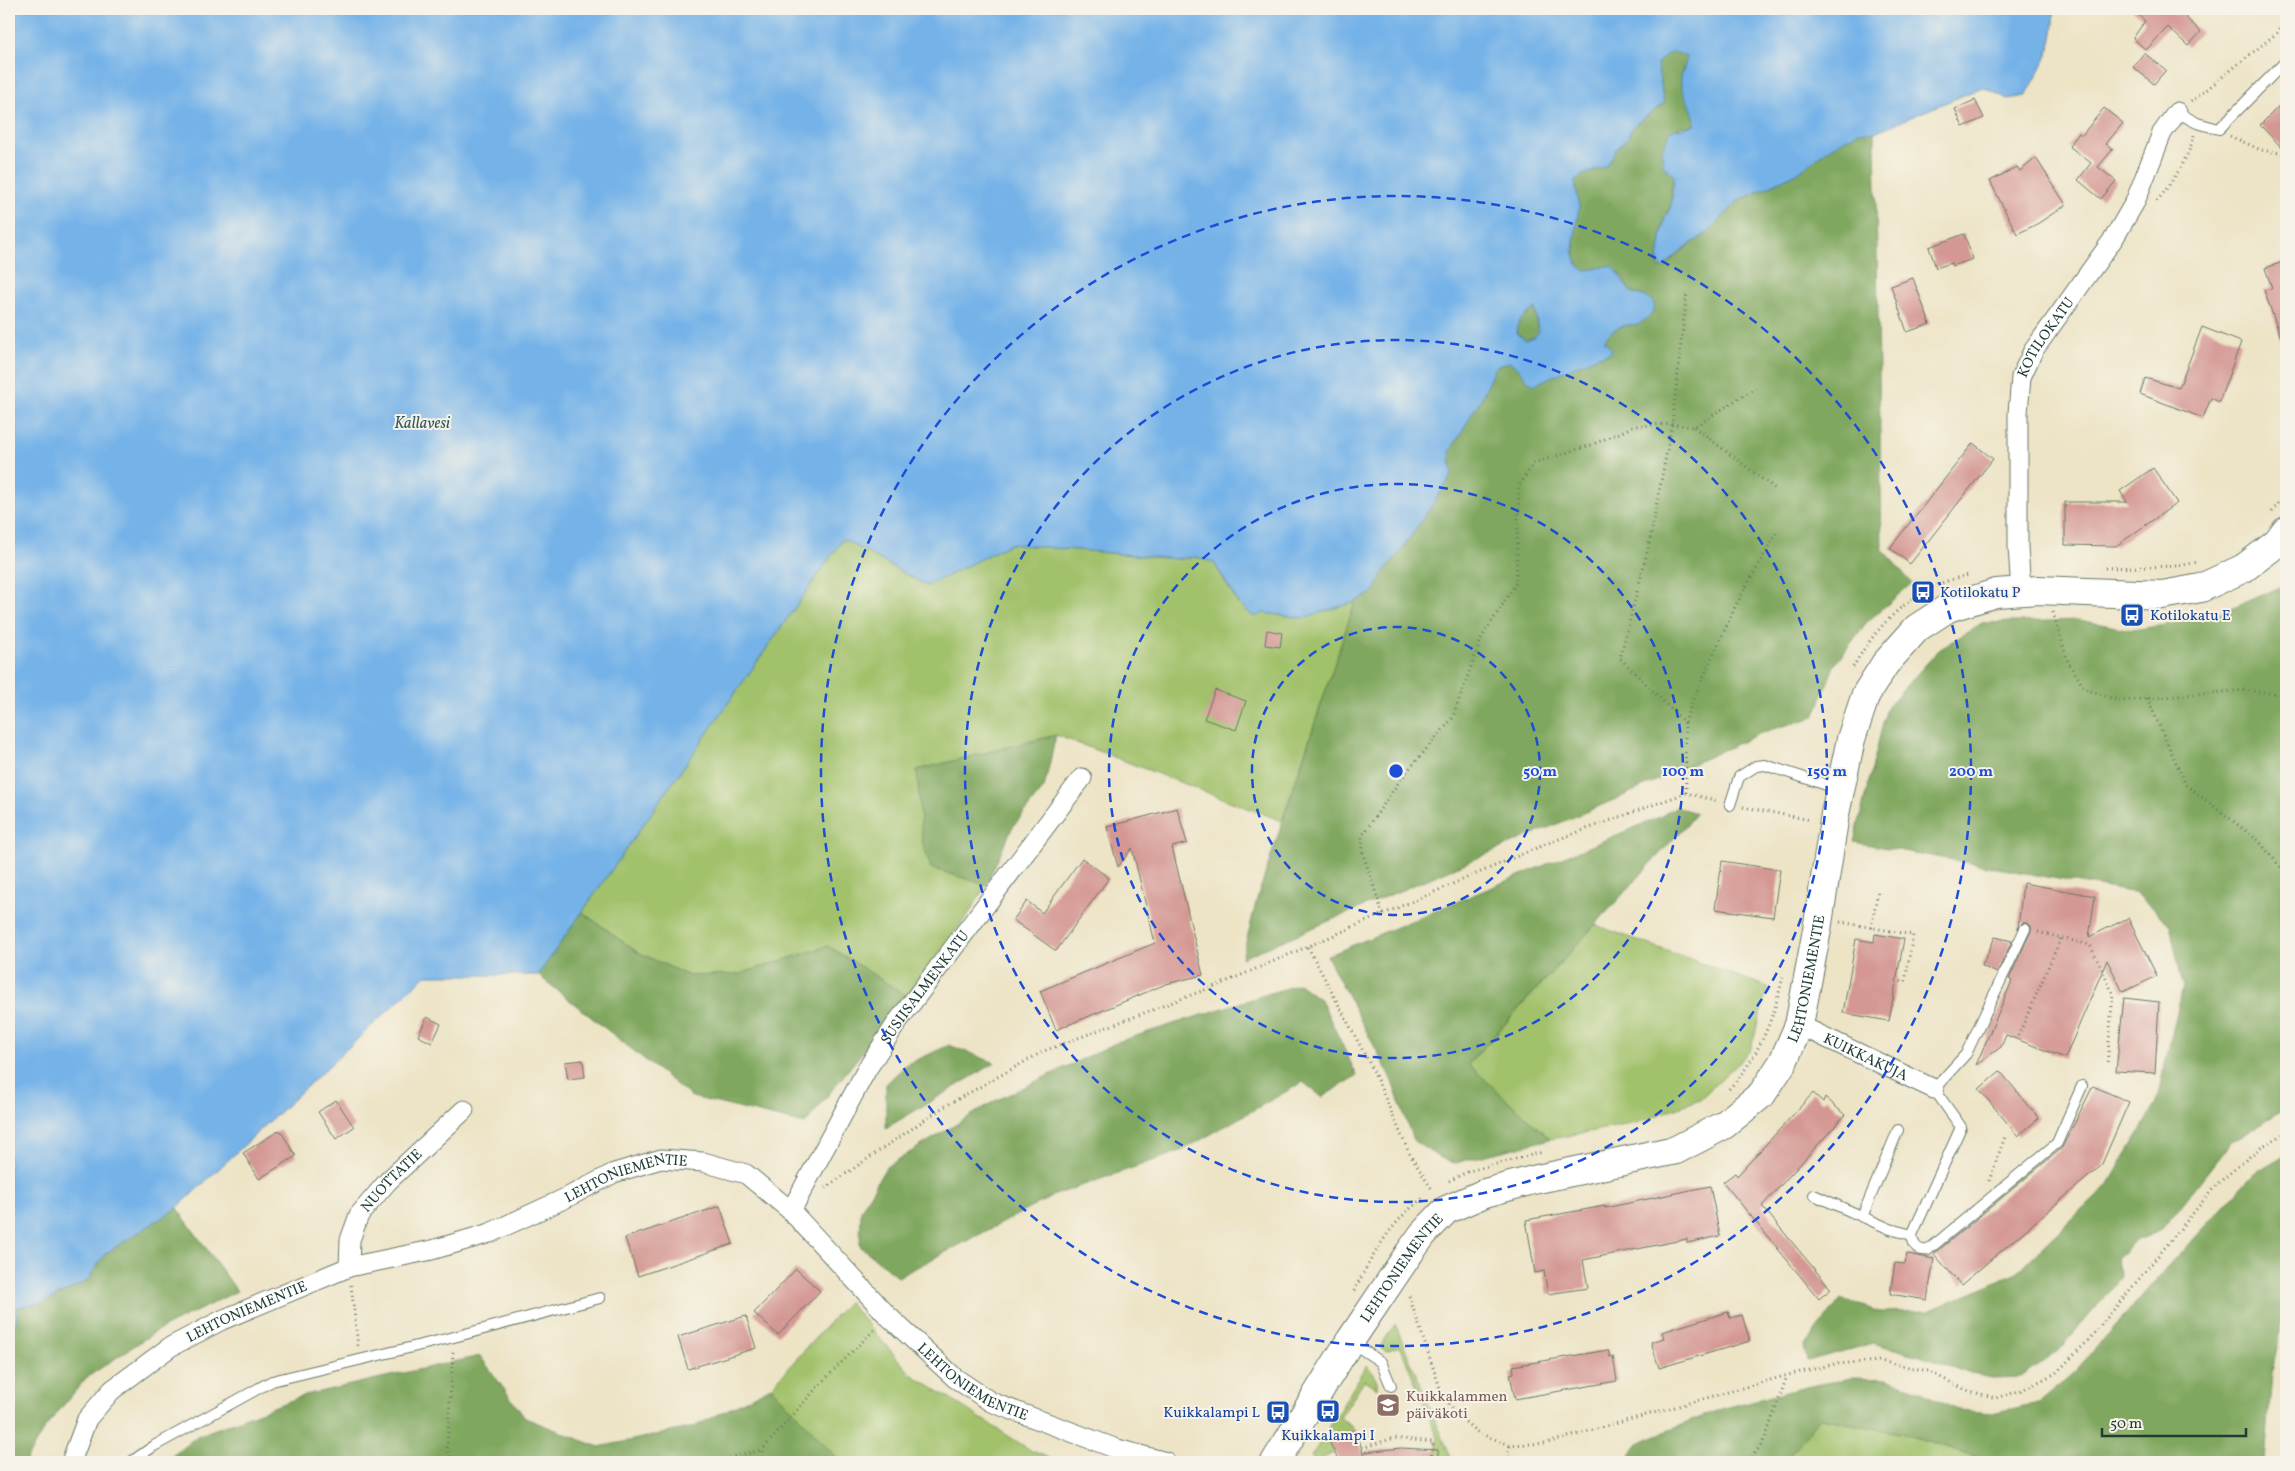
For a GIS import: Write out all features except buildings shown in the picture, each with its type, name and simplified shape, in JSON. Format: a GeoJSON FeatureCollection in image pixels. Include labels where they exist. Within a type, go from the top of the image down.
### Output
{"type":"FeatureCollection","features":[{"type":"Feature","properties":{"kind":"street","name":"KOTILOKATU"},"geometry":{"type":"LineString","coordinates":[[2021,591],[2018,547],[2018,413],[2021,378],[2033,351],[2118,231],[2135,202],[2162,133],[2183,108]]}},
{"type":"Feature","properties":{"kind":"street","name":"LEHTONIEMENTIE"},"geometry":{"type":"LineString","coordinates":[[1275,1462],[1350,1341],[1410,1252],[1423,1234],[1446,1210],[1485,1193],[1533,1180],[1676,1150],[1724,1125],[1762,1094],[1783,1062],[1799,1025],[1817,930],[1835,814],[1829,786],[1851,739],[1866,694],[1891,657],[1917,628],[1948,608],[1996,593],[2038,590],[2162,595],[2201,588],[2244,568],[2277,543],[2278,523]]}},
{"type":"Feature","properties":{"kind":"street","name":"SUSIISALMENKATU"},"geometry":{"type":"LineString","coordinates":[[791,1211],[867,1069],[898,1021],[1082,778]]}},
{"type":"Feature","properties":{"kind":"street","name":"KUIKKAKUJA"},"geometry":{"type":"LineString","coordinates":[[1799,1025],[1934,1089]]}},
{"type":"Feature","properties":{"kind":"street","name":"NUOTTATIE"},"geometry":{"type":"LineString","coordinates":[[350,1267],[350,1240],[359,1215],[388,1181],[464,1110]]}},
{"type":"Feature","properties":{"kind":"street","name":"LEHTONIEMENTIE"},"geometry":{"type":"LineString","coordinates":[[71,1462],[87,1420],[112,1390],[170,1347],[222,1320],[350,1267],[432,1250],[490,1233],[568,1198],[614,1173],[661,1159],[703,1162],[746,1174],[791,1211],[888,1316],[956,1378],[991,1402],[1117,1449],[1166,1462]]}},
{"type":"Feature","properties":{"kind":"lane"},"geometry":{"type":"LineString","coordinates":[[2183,108],[2197,123],[2219,129],[2286,61]]}},
{"type":"Feature","properties":{"kind":"lane"},"geometry":{"type":"LineString","coordinates":[[1730,805],[1739,777],[1756,766],[1765,765],[1829,786]]}},
{"type":"Feature","properties":{"kind":"lane"},"geometry":{"type":"LineString","coordinates":[[2025,930],[1966,1054],[1934,1089],[1961,1127],[1912,1235],[1913,1243],[1917,1248],[1923,1251],[1928,1250],[2057,1143],[2082,1086]]}},
{"type":"Feature","properties":{"kind":"lane"},"geometry":{"type":"LineString","coordinates":[[1862,1217],[1898,1130]]}},
{"type":"Feature","properties":{"kind":"lane"},"geometry":{"type":"LineString","coordinates":[[1814,1195],[1890,1229],[1912,1235]]}},
{"type":"Feature","properties":{"kind":"lane"},"geometry":{"type":"LineString","coordinates":[[131,1462],[154,1446],[272,1381],[454,1337],[600,1298]]}},
{"type":"Feature","properties":{"kind":"lane"},"geometry":{"type":"LineString","coordinates":[[1350,1341],[1381,1362],[1390,1386]]}},
{"type":"Feature","properties":{"kind":"path"},"geometry":{"type":"LineString","coordinates":[[2183,108],[2277,32],[2286,19]]}},
{"type":"Feature","properties":{"kind":"path"},"geometry":{"type":"LineString","coordinates":[[2152,208],[2175,176],[2192,144],[2197,123],[2195,108],[2183,108]]}},
{"type":"Feature","properties":{"kind":"path"},"geometry":{"type":"LineString","coordinates":[[2219,129],[2241,142],[2262,150],[2286,154]]}},
{"type":"Feature","properties":{"kind":"path"},"geometry":{"type":"LineString","coordinates":[[1685,723],[1620,658],[1649,545],[1672,424],[1687,292]]}},
{"type":"Feature","properties":{"kind":"path"},"geometry":{"type":"LineString","coordinates":[[1694,427],[1755,388]]}},
{"type":"Feature","properties":{"kind":"path"},"geometry":{"type":"LineString","coordinates":[[1383,915],[1363,854],[1362,836],[1403,776],[1452,719],[1482,637],[1516,582],[1519,485],[1534,463],[1590,445],[1635,426],[1672,424],[1694,427],[1777,490]]}},
{"type":"Feature","properties":{"kind":"path"},"geometry":{"type":"LineString","coordinates":[[2278,523],[2286,492]]}},
{"type":"Feature","properties":{"kind":"path"},"geometry":{"type":"LineString","coordinates":[[1686,793],[1685,723],[1691,704],[1736,605],[1778,530]]}},
{"type":"Feature","properties":{"kind":"path"},"geometry":{"type":"LineString","coordinates":[[2102,568],[2178,566],[2204,561]]}},
{"type":"Feature","properties":{"kind":"path"},"geometry":{"type":"LineString","coordinates":[[1850,673],[1862,651],[1893,613],[1915,596],[1950,579],[1976,574]]}},
{"type":"Feature","properties":{"kind":"path"},"geometry":{"type":"LineString","coordinates":[[2052,607],[2068,662],[2085,689],[2120,700],[2245,690],[2286,695]]}},
{"type":"Feature","properties":{"kind":"path"},"geometry":{"type":"LineString","coordinates":[[2147,698],[2186,785],[2259,841],[2286,874]]}},
{"type":"Feature","properties":{"kind":"path"},"geometry":{"type":"LineString","coordinates":[[1810,826],[1811,820],[1829,786]]}},
{"type":"Feature","properties":{"kind":"path"},"geometry":{"type":"LineString","coordinates":[[823,1190],[942,1108],[1044,1051],[1223,983],[1548,843],[1686,793],[1730,805],[1811,820]]}},
{"type":"Feature","properties":{"kind":"path"},"geometry":{"type":"LineString","coordinates":[[1871,928],[1878,891]]}},
{"type":"Feature","properties":{"kind":"path"},"geometry":{"type":"LineString","coordinates":[[1834,921],[1913,935],[1905,982],[1896,980]]}},
{"type":"Feature","properties":{"kind":"path"},"geometry":{"type":"LineString","coordinates":[[2025,930],[2090,945],[2114,992],[2107,1065]]}},
{"type":"Feature","properties":{"kind":"path"},"geometry":{"type":"LineString","coordinates":[[2018,1036],[2061,938]]}},
{"type":"Feature","properties":{"kind":"path"},"geometry":{"type":"LineString","coordinates":[[1308,947],[1372,1070],[1410,1155],[1433,1191]]}},
{"type":"Feature","properties":{"kind":"path"},"geometry":{"type":"LineString","coordinates":[[1725,1094],[1740,1077],[1758,1050],[1776,1008],[1784,972]]}},
{"type":"Feature","properties":{"kind":"path"},"geometry":{"type":"LineString","coordinates":[[1406,1288],[1443,1397],[1462,1419],[1478,1433],[1510,1444],[1547,1443],[1788,1375],[1835,1364],[1880,1361],[1928,1371],[1966,1390],[1996,1398],[2022,1390],[2056,1373],[2088,1340],[2217,1184],[2261,1147],[2286,1133]]}},
{"type":"Feature","properties":{"kind":"path"},"geometry":{"type":"LineString","coordinates":[[1980,1207],[2006,1134]]}},
{"type":"Feature","properties":{"kind":"path"},"geometry":{"type":"LineString","coordinates":[[1443,1184],[1469,1171],[1546,1152]]}},
{"type":"Feature","properties":{"kind":"path"},"geometry":{"type":"LineString","coordinates":[[1350,1298],[1384,1238],[1403,1216],[1438,1188]]}},
{"type":"Feature","properties":{"kind":"path"},"geometry":{"type":"LineString","coordinates":[[350,1267],[359,1360]]}},
{"type":"Feature","properties":{"kind":"path"},"geometry":{"type":"LineString","coordinates":[[720,1462],[762,1450],[820,1384],[888,1316]]}},
{"type":"Feature","properties":{"kind":"path"},"geometry":{"type":"LineString","coordinates":[[453,1462],[447,1449],[454,1337]]}},
{"type":"Feature","properties":{"kind":"path"},"geometry":{"type":"LineString","coordinates":[[1749,1462],[1765,1439],[1788,1375]]}},
{"type":"Feature","properties":{"kind":"path"},"geometry":{"type":"LineString","coordinates":[[1362,1448],[1394,1438],[1434,1442],[1431,1462]]}},
{"type":"Feature","properties":{"kind":"path"},"geometry":{"type":"LineString","coordinates":[[1508,1462],[1510,1444]]}},
{"type":"Feature","properties":{"kind":"path"},"geometry":{"type":"LineString","coordinates":[[2285,1462],[2286,1449]]}},
{"type":"Feature","properties":{"kind":"path"},"geometry":{"type":"LineString","coordinates":[[762,1450],[763,1462]]}},
{"type":"Feature","properties":{"kind":"green space"},"geometry":{"type":"Polygon","coordinates":[[[1671,52],[1680,53],[1686,57],[1687,62],[1682,71],[1696,117],[1695,125],[1679,127],[1663,165],[1674,175],[1671,192],[1672,202],[1665,217],[1662,230],[1658,257],[1659,268],[1668,264],[1684,249],[1708,233],[1738,201],[1797,173],[1827,150],[1858,131],[1875,132],[1882,549],[1912,583],[1866,623],[1834,666],[1814,717],[1763,732],[1616,799],[1242,958],[1257,899],[1355,602],[1375,591],[1382,574],[1403,548],[1452,475],[1450,452],[1482,397],[1495,367],[1509,362],[1517,366],[1528,382],[1540,382],[1548,376],[1610,353],[1605,343],[1608,335],[1615,329],[1633,324],[1644,296],[1630,291],[1621,275],[1607,266],[1589,270],[1583,269],[1577,264],[1574,235],[1579,207],[1575,182],[1581,176],[1607,166],[1617,148],[1628,138],[1632,127],[1664,103],[1657,64],[1663,56],[1671,52]]]}},
{"type":"Feature","properties":{"kind":"green space"},"geometry":{"type":"Polygon","coordinates":[[[1535,307],[1538,333],[1526,340],[1517,334],[1517,326],[1535,307]]]}},
{"type":"Feature","properties":{"kind":"green space"},"geometry":{"type":"Polygon","coordinates":[[[843,539],[927,586],[1010,544],[1177,559],[1197,557],[1214,562],[1238,604],[1264,613],[1303,618],[1355,602],[1282,821],[1056,735],[917,770],[931,868],[986,885],[970,912],[907,996],[828,946],[740,974],[689,976],[637,952],[582,912],[843,539]]]}},
{"type":"Feature","properties":{"kind":"green space"},"geometry":{"type":"Polygon","coordinates":[[[2283,586],[2286,589],[2286,1108],[2230,1143],[2162,1230],[2136,1241],[2116,1258],[2121,1277],[2057,1352],[2021,1377],[1992,1378],[1971,1374],[1923,1357],[1873,1343],[1807,1361],[1804,1347],[1841,1299],[1880,1312],[1929,1311],[2017,1272],[2109,1184],[2156,1103],[2183,986],[2170,925],[2136,893],[1854,842],[1887,707],[1939,650],[1982,623],[2079,620],[2132,630],[2205,619],[2283,586]]]}},
{"type":"Feature","properties":{"kind":"green space"},"geometry":{"type":"Polygon","coordinates":[[[1056,735],[1044,788],[1012,828],[986,885],[931,868],[922,841],[917,770],[1056,735]]]}},
{"type":"Feature","properties":{"kind":"green space"},"geometry":{"type":"Polygon","coordinates":[[[1675,807],[1697,813],[1468,1064],[1550,1139],[1455,1163],[1438,1157],[1413,1140],[1390,1076],[1327,956],[1660,817],[1675,807]]]}},
{"type":"Feature","properties":{"kind":"green space"},"geometry":{"type":"Polygon","coordinates":[[[582,912],[637,952],[689,976],[740,974],[828,946],[907,996],[805,1124],[692,1097],[538,975],[582,912]]]}},
{"type":"Feature","properties":{"kind":"green space"},"geometry":{"type":"Polygon","coordinates":[[[1595,925],[1768,987],[1750,1051],[1700,1099],[1637,1123],[1550,1139],[1468,1065],[1595,925]]]}},
{"type":"Feature","properties":{"kind":"green space"},"geometry":{"type":"Polygon","coordinates":[[[1299,984],[1321,1000],[1357,1076],[1322,1097],[1303,1082],[1181,1151],[1055,1195],[898,1277],[860,1246],[861,1210],[886,1167],[993,1102],[1120,1041],[1299,984]]]}},
{"type":"Feature","properties":{"kind":"green space"},"geometry":{"type":"Polygon","coordinates":[[[949,1045],[995,1063],[886,1128],[886,1084],[906,1065],[949,1045]]]}},
{"type":"Feature","properties":{"kind":"green space"},"geometry":{"type":"Polygon","coordinates":[[[2286,1154],[2286,1304],[2272,1373],[2265,1462],[1994,1462],[1905,1434],[1820,1418],[1784,1462],[1626,1462],[1638,1443],[1721,1409],[1806,1387],[1851,1378],[1887,1379],[1921,1391],[1959,1410],[1993,1413],[2038,1403],[2071,1376],[2165,1270],[2256,1172],[2286,1154]]]}},
{"type":"Feature","properties":{"kind":"green space"},"geometry":{"type":"Polygon","coordinates":[[[177,1208],[237,1291],[155,1332],[86,1378],[44,1429],[25,1462],[9,1462],[9,1329],[17,1323],[17,1307],[43,1303],[87,1281],[106,1253],[177,1208]]]}},
{"type":"Feature","properties":{"kind":"green space"},"geometry":{"type":"Polygon","coordinates":[[[848,1302],[911,1374],[1032,1451],[1060,1462],[841,1462],[771,1387],[848,1302]]]}},
{"type":"Feature","properties":{"kind":"green space"},"geometry":{"type":"Polygon","coordinates":[[[1395,1324],[1453,1462],[1434,1462],[1438,1438],[1400,1346],[1386,1351],[1380,1347],[1395,1324]]]}},
{"type":"Feature","properties":{"kind":"green space"},"geometry":{"type":"Polygon","coordinates":[[[480,1356],[525,1418],[599,1447],[694,1427],[771,1387],[841,1462],[165,1462],[197,1436],[305,1395],[480,1356]]]}},
{"type":"Feature","properties":{"kind":"green space"},"geometry":{"type":"Polygon","coordinates":[[[1367,1365],[1377,1381],[1377,1388],[1364,1380],[1340,1418],[1352,1426],[1354,1431],[1329,1441],[1335,1452],[1316,1462],[1311,1457],[1367,1365]]]}},
{"type":"Feature","properties":{"kind":"green space"},"geometry":{"type":"Polygon","coordinates":[[[1820,1418],[1905,1434],[1994,1462],[1784,1462],[1820,1418]]]}},
{"type":"Feature","properties":{"kind":"water","name":"Kallavesi"},"geometry":{"type":"Polygon","coordinates":[[[9,9],[2054,9],[2051,45],[2043,65],[2026,96],[2008,99],[1983,87],[1875,132],[1858,132],[1827,150],[1797,173],[1738,201],[1708,233],[1683,249],[1661,269],[1658,257],[1665,217],[1671,207],[1674,176],[1663,165],[1662,151],[1670,131],[1695,125],[1694,114],[1681,84],[1686,57],[1678,53],[1670,53],[1663,57],[1657,64],[1664,103],[1632,127],[1628,138],[1617,148],[1607,166],[1581,176],[1575,182],[1579,207],[1573,250],[1577,264],[1583,269],[1589,270],[1607,266],[1614,267],[1631,292],[1650,299],[1654,307],[1653,311],[1637,325],[1622,326],[1609,334],[1605,342],[1612,349],[1610,353],[1598,356],[1533,385],[1509,362],[1495,367],[1482,397],[1450,452],[1452,475],[1403,548],[1382,574],[1375,591],[1355,602],[1303,618],[1264,613],[1254,617],[1239,604],[1214,563],[1197,557],[1177,559],[1010,544],[927,586],[843,539],[538,975],[426,975],[177,1208],[106,1253],[87,1281],[43,1303],[17,1307],[17,1323],[9,1329],[9,9]],[[1535,308],[1519,322],[1517,334],[1526,340],[1538,333],[1535,308]]]}},
{"type":"Feature","properties":{"kind":"place","name":"Kotilokatu P"},"geometry":{"type":"Point","coordinates":[1923,592]}},
{"type":"Feature","properties":{"kind":"place","name":"Kotilokatu E"},"geometry":{"type":"Point","coordinates":[2132,615]}},
{"type":"Feature","properties":{"kind":"place","name":"Kuikkalammen päiväkoti"},"geometry":{"type":"Point","coordinates":[1388,1405]}},
{"type":"Feature","properties":{"kind":"place","name":"Kuikkalampi I"},"geometry":{"type":"Point","coordinates":[1328,1411]}},
{"type":"Feature","properties":{"kind":"place","name":"Kuikkalampi L"},"geometry":{"type":"Point","coordinates":[1278,1412]}}]}
